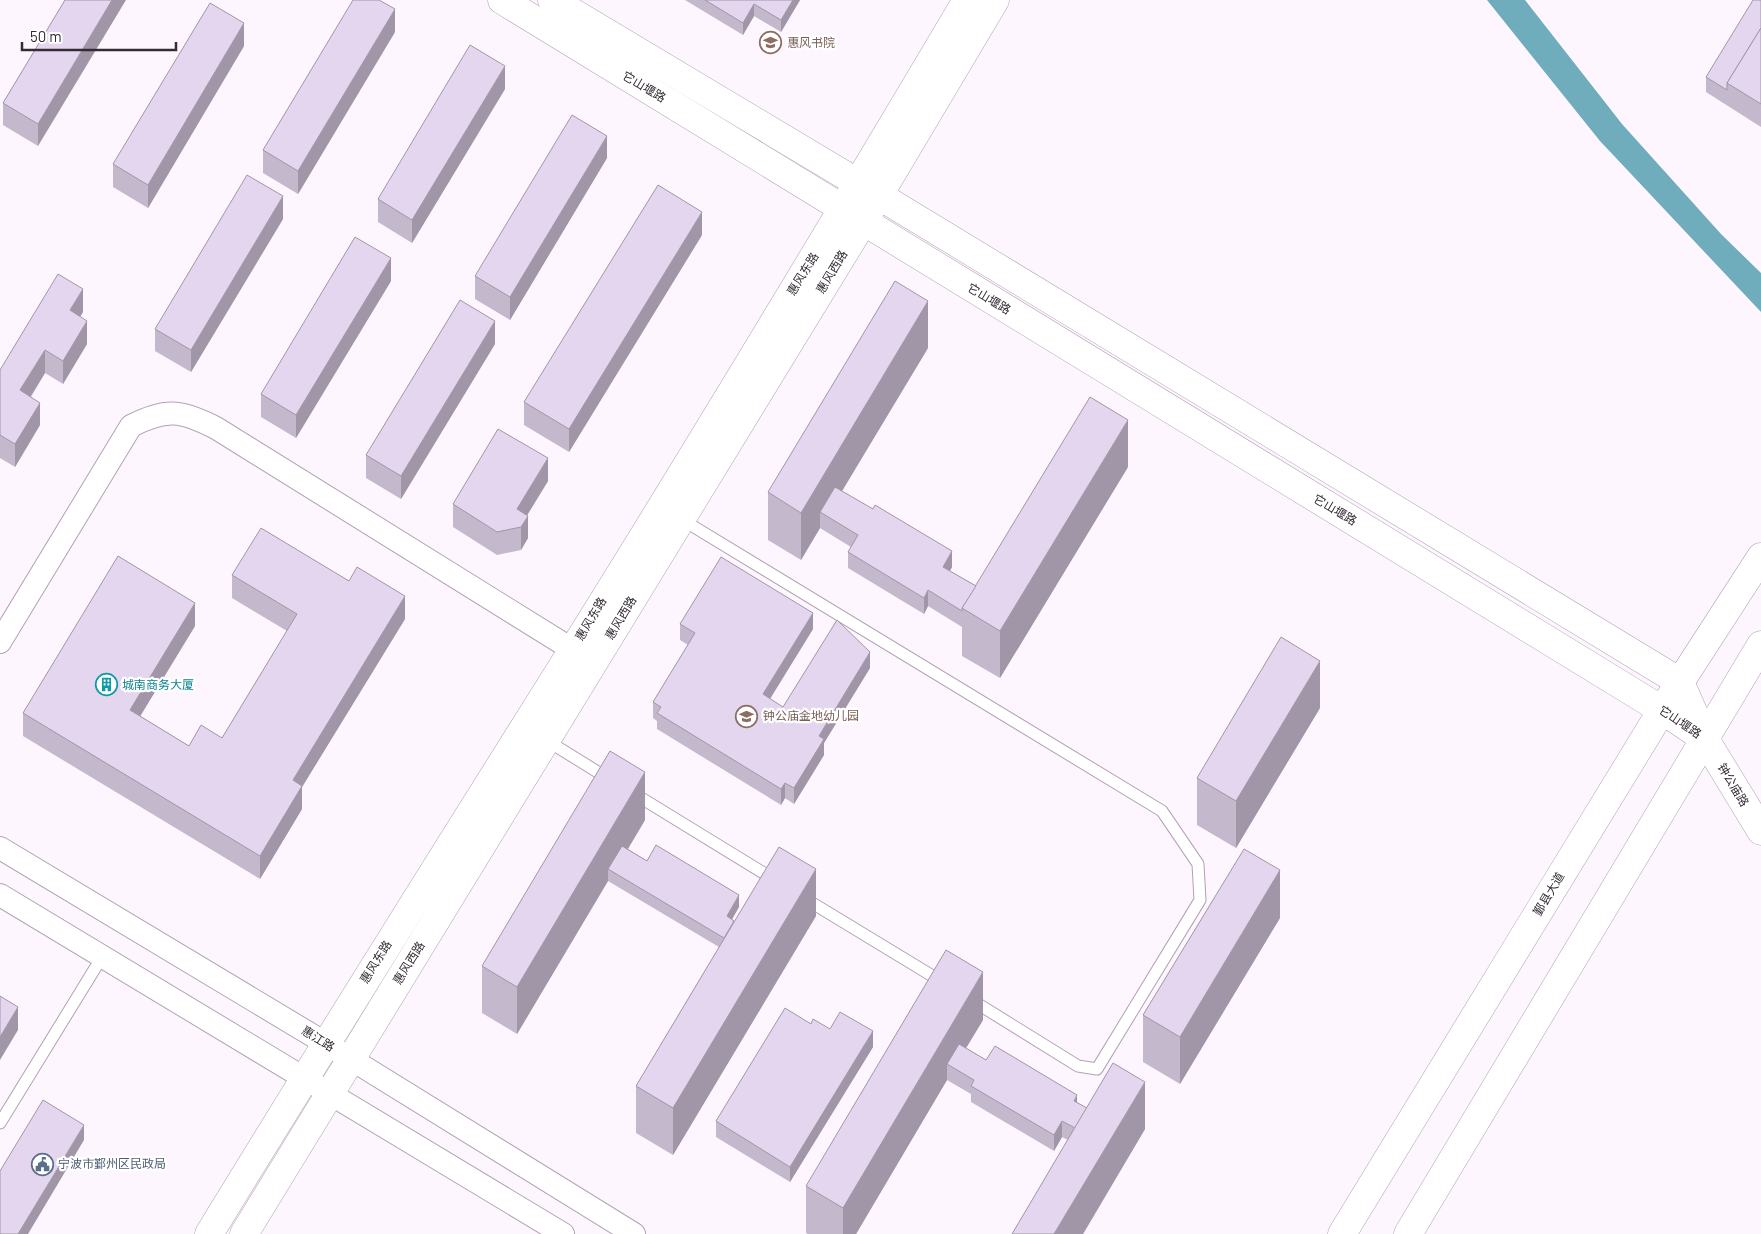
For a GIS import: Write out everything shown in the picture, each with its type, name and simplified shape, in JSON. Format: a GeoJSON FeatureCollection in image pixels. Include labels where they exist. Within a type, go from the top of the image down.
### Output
{"type":"FeatureCollection","features":[{"type":"Feature","properties":{"kind":"street","name":"它山堰路"},"geometry":{"type":"LineString","coordinates":[[502,0],[1662,710],[1705,739]]}},
{"type":"Feature","properties":{"kind":"street"},"geometry":{"type":"LineString","coordinates":[[552,0],[868,189],[1680,682]]}},
{"type":"Feature","properties":{"kind":"street","name":"惠风东路"},"geometry":{"type":"LineString","coordinates":[[671,512],[853,215],[967,0]]}},
{"type":"Feature","properties":{"kind":"street"},"geometry":{"type":"LineString","coordinates":[[868,189],[995,0]]}},
{"type":"Feature","properties":{"kind":"street"},"geometry":{"type":"LineString","coordinates":[[0,642],[130,426],[149,416],[170,411],[195,417],[216,428],[583,656]]}},
{"type":"Feature","properties":{"kind":"street","name":"惠风西路"},"geometry":{"type":"LineString","coordinates":[[244,1234],[350,1060],[535,734],[671,512]]}},
{"type":"Feature","properties":{"kind":"street","name":"鄞县大道"},"geometry":{"type":"LineString","coordinates":[[1342,1234],[1662,710],[1761,557]]}},
{"type":"Feature","properties":{"kind":"street"},"geometry":{"type":"LineString","coordinates":[[1408,1234],[1761,645]]}},
{"type":"Feature","properties":{"kind":"street","name":"它山堰路"},"geometry":{"type":"LineString","coordinates":[[1680,682],[1705,739]]}},
{"type":"Feature","properties":{"kind":"street","name":"惠风东路"},"geometry":{"type":"LineString","coordinates":[[209,1234],[325,1043],[535,734]]}},
{"type":"Feature","properties":{"kind":"street","name":"钟公庙路"},"geometry":{"type":"LineString","coordinates":[[1705,739],[1761,830]]}},
{"type":"Feature","properties":{"kind":"street","name":"惠江路"},"geometry":{"type":"LineString","coordinates":[[0,848],[325,1043],[634,1234]]}},
{"type":"Feature","properties":{"kind":"street"},"geometry":{"type":"LineString","coordinates":[[0,895],[563,1234]]}},
{"type":"Feature","properties":{"kind":"lane"},"geometry":{"type":"LineString","coordinates":[[535,734],[1078,1066],[1096,1069],[1200,900],[1198,864],[1162,811],[671,512]]}},
{"type":"Feature","properties":{"kind":"lane"},"geometry":{"type":"LineString","coordinates":[[0,1124],[102,956]]}},
{"type":"Feature","properties":{"kind":"water"},"geometry":{"type":"Polygon","coordinates":[[[1487,0],[1525,0],[1622,124],[1721,234],[1761,273],[1761,312],[1600,141],[1487,0]]]}},
{"type":"Feature","properties":{"kind":"building"},"geometry":{"type":"Polygon","coordinates":[[[65,0],[112,0],[38,124],[3,103],[65,0]]]}},
{"type":"Feature","properties":{"kind":"building"},"geometry":{"type":"Polygon","coordinates":[[[353,0],[379,0],[395,9],[298,171],[263,150],[353,0]]]}},
{"type":"Feature","properties":{"kind":"building"},"geometry":{"type":"Polygon","coordinates":[[[705,0],[793,0],[781,20],[754,4],[743,23],[705,0]]]}},
{"type":"Feature","properties":{"kind":"building"},"geometry":{"type":"Polygon","coordinates":[[[1753,0],[1761,0],[1761,28],[1727,83],[1727,90],[1706,77],[1753,0]]]}},
{"type":"Feature","properties":{"kind":"building"},"geometry":{"type":"Polygon","coordinates":[[[210,3],[244,23],[148,185],[113,164],[210,3]]]}},
{"type":"Feature","properties":{"kind":"building"},"geometry":{"type":"Polygon","coordinates":[[[1761,28],[1761,104],[1727,83],[1761,28]]]}},
{"type":"Feature","properties":{"kind":"building"},"geometry":{"type":"Polygon","coordinates":[[[470,45],[505,66],[412,220],[378,199],[470,45]]]}},
{"type":"Feature","properties":{"kind":"building"},"geometry":{"type":"Polygon","coordinates":[[[572,115],[607,136],[510,297],[475,276],[572,115]]]}},
{"type":"Feature","properties":{"kind":"building"},"geometry":{"type":"Polygon","coordinates":[[[247,175],[283,196],[191,350],[155,329],[247,175]]]}},
{"type":"Feature","properties":{"kind":"building"},"geometry":{"type":"Polygon","coordinates":[[[658,185],[702,212],[569,429],[524,402],[658,185]]]}},
{"type":"Feature","properties":{"kind":"building"},"geometry":{"type":"Polygon","coordinates":[[[355,237],[391,258],[296,415],[261,394],[355,237]]]}},
{"type":"Feature","properties":{"kind":"building"},"geometry":{"type":"Polygon","coordinates":[[[58,274],[83,289],[70,310],[87,321],[63,361],[45,350],[20,390],[40,403],[15,444],[0,435],[0,370],[58,274]]]}},
{"type":"Feature","properties":{"kind":"building"},"geometry":{"type":"Polygon","coordinates":[[[895,281],[928,301],[801,513],[768,492],[895,281]]]}},
{"type":"Feature","properties":{"kind":"building"},"geometry":{"type":"Polygon","coordinates":[[[460,300],[495,321],[401,476],[366,455],[460,300]]]}},
{"type":"Feature","properties":{"kind":"building"},"geometry":{"type":"Polygon","coordinates":[[[1090,397],[1128,420],[1000,631],[962,608],[1090,397]]]}},
{"type":"Feature","properties":{"kind":"building"},"geometry":{"type":"Polygon","coordinates":[[[498,429],[548,458],[517,509],[528,516],[521,527],[497,532],[453,504],[498,429]]]}},
{"type":"Feature","properties":{"kind":"building"},"geometry":{"type":"Polygon","coordinates":[[[835,487],[873,509],[875,505],[952,551],[943,567],[976,586],[962,611],[928,590],[924,598],[848,552],[858,535],[820,512],[835,487]]]}},
{"type":"Feature","properties":{"kind":"building","name":"城南商务大厦"},"geometry":{"type":"Polygon","coordinates":[[[261,528],[349,581],[357,567],[405,596],[293,780],[302,786],[260,856],[23,713],[118,556],[195,603],[130,710],[189,746],[201,725],[222,738],[297,614],[232,575],[261,528]]]}},
{"type":"Feature","properties":{"kind":"building"},"geometry":{"type":"Polygon","coordinates":[[[721,557],[813,613],[763,694],[783,707],[837,620],[870,652],[819,736],[824,739],[794,788],[785,783],[781,789],[657,713],[661,707],[653,702],[695,633],[680,624],[721,557]]]}},
{"type":"Feature","properties":{"kind":"building"},"geometry":{"type":"Polygon","coordinates":[[[1281,637],[1320,661],[1236,801],[1197,778],[1281,637]]]}},
{"type":"Feature","properties":{"kind":"building"},"geometry":{"type":"Polygon","coordinates":[[[610,751],[645,772],[517,987],[482,966],[610,751]]]}},
{"type":"Feature","properties":{"kind":"building"},"geometry":{"type":"Polygon","coordinates":[[[656,845],[739,895],[727,916],[734,921],[724,938],[608,869],[622,846],[647,861],[656,845]]]}},
{"type":"Feature","properties":{"kind":"building"},"geometry":{"type":"Polygon","coordinates":[[[779,847],[816,869],[673,1108],[636,1086],[779,847]]]}},
{"type":"Feature","properties":{"kind":"building"},"geometry":{"type":"Polygon","coordinates":[[[1244,849],[1280,870],[1180,1037],[1143,1015],[1244,849]]]}},
{"type":"Feature","properties":{"kind":"building"},"geometry":{"type":"Polygon","coordinates":[[[946,950],[983,972],[843,1208],[806,1186],[946,950]]]}},
{"type":"Feature","properties":{"kind":"building"},"geometry":{"type":"Polygon","coordinates":[[[0,996],[18,1007],[0,1037],[0,996]]]}},
{"type":"Feature","properties":{"kind":"building"},"geometry":{"type":"Polygon","coordinates":[[[785,1008],[811,1024],[813,1019],[830,1029],[840,1012],[873,1031],[790,1167],[716,1121],[785,1008]]]}},
{"type":"Feature","properties":{"kind":"building"},"geometry":{"type":"Polygon","coordinates":[[[959,1044],[986,1060],[995,1046],[1077,1095],[1074,1101],[1087,1108],[1075,1128],[1062,1121],[1054,1135],[971,1086],[974,1080],[947,1064],[959,1044]]]}},
{"type":"Feature","properties":{"kind":"building"},"geometry":{"type":"Polygon","coordinates":[[[1113,1063],[1145,1082],[1054,1234],[1012,1234],[1113,1063]]]}},
{"type":"Feature","properties":{"kind":"building","name":"宁波市鄞州区民政局"},"geometry":{"type":"Polygon","coordinates":[[[43,1100],[84,1125],[18,1234],[0,1234],[0,1171],[43,1100]]]}},
{"type":"Feature","properties":{"kind":"place","name":"惠风书院"},"geometry":{"type":"Point","coordinates":[771,43]}},
{"type":"Feature","properties":{"kind":"place","name":"城南商务大厦"},"geometry":{"type":"Point","coordinates":[106,685]}},
{"type":"Feature","properties":{"kind":"place","name":"钟公庙金地幼儿园"},"geometry":{"type":"Point","coordinates":[747,716]}},
{"type":"Feature","properties":{"kind":"place","name":"宁波市鄞州区民政局"},"geometry":{"type":"Point","coordinates":[42,1164]}}]}
